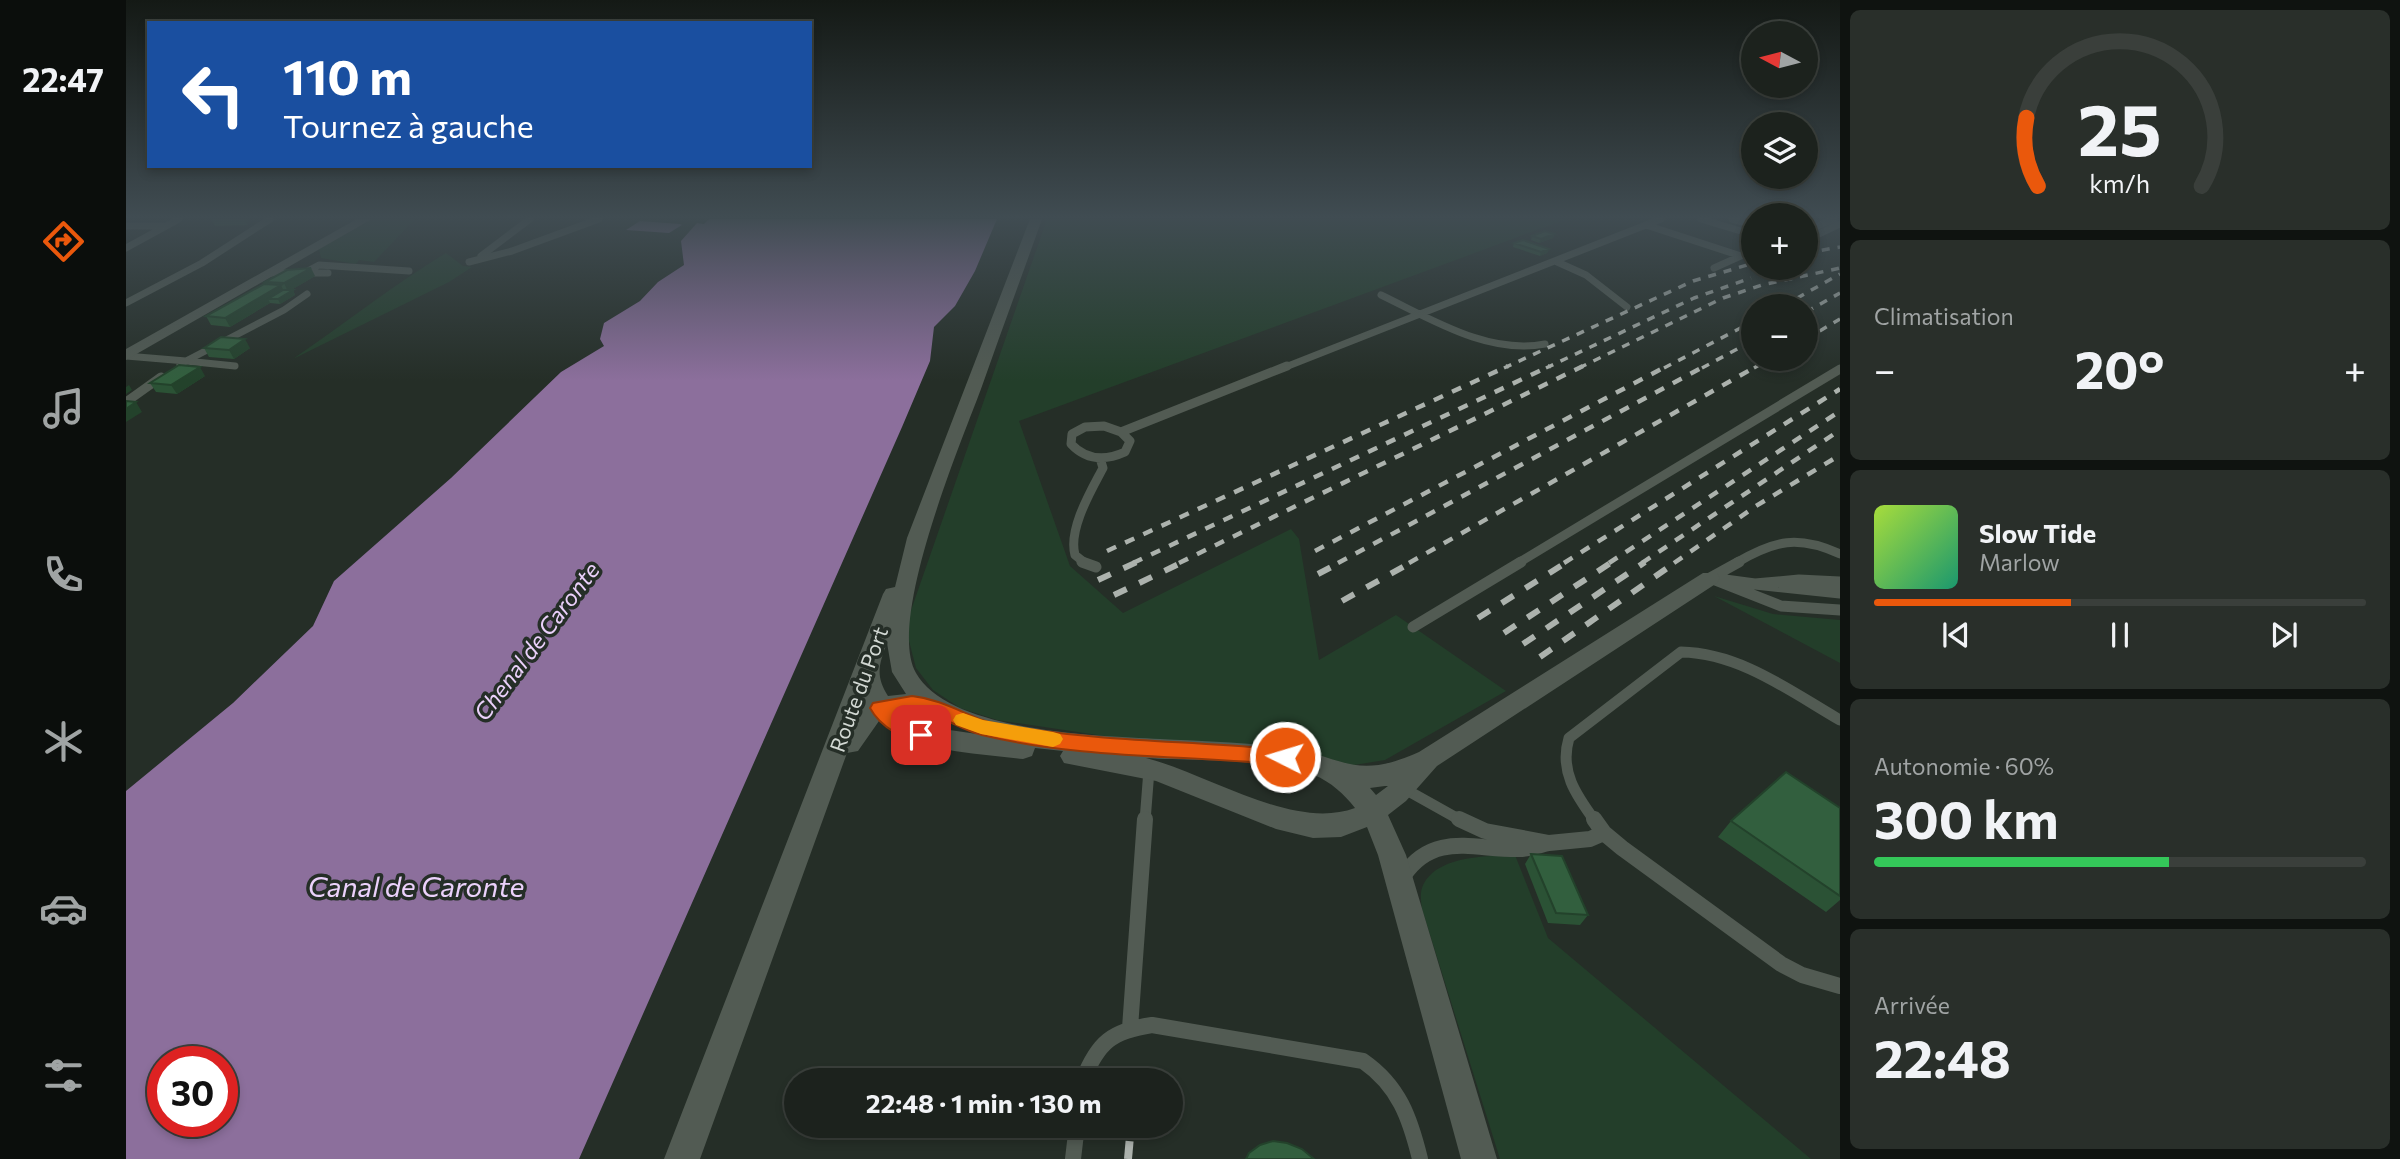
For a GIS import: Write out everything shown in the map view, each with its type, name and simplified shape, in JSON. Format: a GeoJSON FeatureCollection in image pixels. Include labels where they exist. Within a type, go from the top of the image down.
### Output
{"type":"FeatureCollection","features":[{"type":"Feature","properties":{"kind":"street"},"geometry":{"type":"LineString","coordinates":[[126,355],[272,273]]}},
{"type":"Feature","properties":{"kind":"street","name":"Route du Port"},"geometry":{"type":"LineString","coordinates":[[682,1159],[1016,273]]}},
{"type":"Feature","properties":{"kind":"street"},"geometry":{"type":"LineString","coordinates":[[921,528],[898,621],[899,656],[902,671],[911,685],[933,705],[981,727],[1030,737],[1122,748],[1225,751],[1285,757],[1363,779],[1390,776],[1428,759],[1710,578]]}},
{"type":"Feature","properties":{"kind":"street"},"geometry":{"type":"LineString","coordinates":[[866,667],[869,690],[879,708],[902,728],[921,735],[1118,762],[1149,769],[1181,779],[1284,821],[1311,827],[1349,825],[1375,813],[1404,789],[1428,759]]}},
{"type":"Feature","properties":{"kind":"street"},"geometry":{"type":"LineString","coordinates":[[796,860],[860,721],[879,708],[912,703],[933,705]]}},
{"type":"Feature","properties":{"kind":"street"},"geometry":{"type":"LineString","coordinates":[[1335,773],[1352,785],[1375,813],[1401,884],[1479,1159]]}},
{"type":"Feature","properties":{"kind":"lane"},"geometry":{"type":"LineString","coordinates":[[126,303],[183,273]]}},
{"type":"Feature","properties":{"kind":"lane"},"geometry":{"type":"LineString","coordinates":[[1121,432],[1129,441],[1125,452],[1100,458],[1075,449],[1071,444],[1072,434],[1094,426],[1121,432],[1524,273]]}},
{"type":"Feature","properties":{"kind":"lane"},"geometry":{"type":"LineString","coordinates":[[1582,273],[1627,307]]}},
{"type":"Feature","properties":{"kind":"lane"},"geometry":{"type":"LineString","coordinates":[[126,402],[186,361],[273,317],[307,294]]}},
{"type":"Feature","properties":{"kind":"lane"},"geometry":{"type":"LineString","coordinates":[[1381,295],[1471,334],[1505,345],[1529,349],[1545,344]]}},
{"type":"Feature","properties":{"kind":"lane"},"geometry":{"type":"LineString","coordinates":[[126,355],[235,366]]}},
{"type":"Feature","properties":{"kind":"lane"},"geometry":{"type":"LineString","coordinates":[[1413,628],[1840,369]]}},
{"type":"Feature","properties":{"kind":"lane"},"geometry":{"type":"LineString","coordinates":[[1097,568],[1079,560],[1074,552],[1091,492],[1103,468],[1100,458]]}},
{"type":"Feature","properties":{"kind":"lane"},"geometry":{"type":"LineString","coordinates":[[1710,578],[1785,540],[1812,543],[1840,554]]}},
{"type":"Feature","properties":{"kind":"lane"},"geometry":{"type":"LineString","coordinates":[[1710,578],[1840,593]]}},
{"type":"Feature","properties":{"kind":"lane"},"geometry":{"type":"LineString","coordinates":[[1710,578],[1782,606],[1840,610]]}},
{"type":"Feature","properties":{"kind":"lane"},"geometry":{"type":"LineString","coordinates":[[1755,584],[1799,580],[1840,582]]}},
{"type":"Feature","properties":{"kind":"lane"},"geometry":{"type":"LineString","coordinates":[[1840,720],[1728,658],[1695,650],[1681,652],[1569,738],[1564,754],[1574,792],[1604,832],[1781,964],[1802,975],[1840,986]]}},
{"type":"Feature","properties":{"kind":"lane"},"geometry":{"type":"LineString","coordinates":[[1130,1028],[1149,769]]}},
{"type":"Feature","properties":{"kind":"lane"},"geometry":{"type":"LineString","coordinates":[[1380,777],[1485,831],[1549,843]]}},
{"type":"Feature","properties":{"kind":"lane"},"geometry":{"type":"LineString","coordinates":[[1401,884],[1409,864],[1424,852],[1441,847],[1524,849],[1549,843],[1590,839],[1604,832]]}},
{"type":"Feature","properties":{"kind":"lane"},"geometry":{"type":"LineString","coordinates":[[1087,1068],[1092,1055],[1109,1036],[1130,1028],[1152,1025],[1363,1061],[1380,1072],[1395,1088],[1410,1116],[1420,1159]]}},
{"type":"Feature","properties":{"kind":"lane"},"geometry":{"type":"LineString","coordinates":[[1073,1159],[1075,1138]]}},
{"type":"Feature","properties":{"kind":"green space"},"geometry":{"type":"Polygon","coordinates":[[[414,273],[463,273],[293,359],[414,273]]]}},
{"type":"Feature","properties":{"kind":"green space"},"geometry":{"type":"Polygon","coordinates":[[[1028,273],[1420,273],[1019,421],[1070,566],[1123,613],[1291,529],[1299,539],[1319,660],[1396,615],[1506,691],[1385,760],[1348,766],[1266,745],[1131,740],[997,720],[960,708],[933,690],[916,668],[909,641],[908,619],[1028,273]]]}},
{"type":"Feature","properties":{"kind":"green space"},"geometry":{"type":"Polygon","coordinates":[[[1714,596],[1773,614],[1840,620],[1840,663],[1714,596]]]}},
{"type":"Feature","properties":{"kind":"green space"},"geometry":{"type":"Polygon","coordinates":[[[1515,855],[1548,938],[1811,1159],[1500,1159],[1422,909],[1421,895],[1428,877],[1450,863],[1477,857],[1515,855]]]}},
{"type":"Feature","properties":{"kind":"water","name":"Canal de Caronte"},"geometry":{"type":"Polygon","coordinates":[[[672,273],[974,273],[955,306],[934,327],[930,361],[902,427],[579,1159],[126,1159],[126,791],[233,703],[313,626],[334,581],[451,478],[561,372],[604,346],[600,339],[604,323],[640,301],[658,282],[672,273]]]}},
{"type":"Feature","properties":{"kind":"building"},"geometry":{"type":"Polygon","coordinates":[[[281,273],[302,273],[284,283],[265,282],[281,273]]]}},
{"type":"Feature","properties":{"kind":"building"},"geometry":{"type":"Polygon","coordinates":[[[264,284],[281,285],[225,318],[206,316],[264,284]]]}},
{"type":"Feature","properties":{"kind":"building"},"geometry":{"type":"Polygon","coordinates":[[[283,290],[293,290],[278,299],[268,299],[283,290]]]}},
{"type":"Feature","properties":{"kind":"building"},"geometry":{"type":"Polygon","coordinates":[[[221,337],[245,339],[229,350],[204,348],[221,337]]]}},
{"type":"Feature","properties":{"kind":"building"},"geometry":{"type":"Polygon","coordinates":[[[179,365],[200,367],[171,385],[150,383],[179,365]]]}},
{"type":"Feature","properties":{"kind":"building"},"geometry":{"type":"Polygon","coordinates":[[[126,401],[136,402],[126,409],[126,401]]]}},
{"type":"Feature","properties":{"kind":"building"},"geometry":{"type":"Polygon","coordinates":[[[1786,772],[1840,808],[1840,896],[1731,821],[1786,772]]]}},
{"type":"Feature","properties":{"kind":"building"},"geometry":{"type":"Polygon","coordinates":[[[1531,854],[1562,856],[1588,915],[1556,913],[1531,854]]]}},
{"type":"Feature","properties":{"kind":"building"},"geometry":{"type":"Polygon","coordinates":[[[1273,1141],[1302,1149],[1314,1159],[1246,1159],[1249,1153],[1260,1145],[1273,1141]]]}},
{"type":"Feature","properties":{"kind":"railway"},"geometry":{"type":"LineString","coordinates":[[1504,368],[1693,281],[1720,273]]}},
{"type":"Feature","properties":{"kind":"railway"},"geometry":{"type":"LineString","coordinates":[[1579,368],[1723,298],[1762,285],[1817,273]]}},
{"type":"Feature","properties":{"kind":"railway"},"geometry":{"type":"LineString","coordinates":[[1804,294],[1840,274]]}},
{"type":"Feature","properties":{"kind":"railway"},"geometry":{"type":"LineString","coordinates":[[1546,368],[1694,298],[1745,280]]}},
{"type":"Feature","properties":{"kind":"railway"},"geometry":{"type":"LineString","coordinates":[[1818,305],[1840,293]]}},
{"type":"Feature","properties":{"kind":"railway"},"geometry":{"type":"LineString","coordinates":[[1818,332],[1840,319]]}},
{"type":"Feature","properties":{"kind":"railway"},"geometry":{"type":"LineString","coordinates":[[1664,368],[1741,328]]}},
{"type":"Feature","properties":{"kind":"railway"},"geometry":{"type":"LineString","coordinates":[[1702,368],[1741,347]]}},
{"type":"Feature","properties":{"kind":"railway"},"geometry":{"type":"LineString","coordinates":[[1107,551],[1508,366]]}},
{"type":"Feature","properties":{"kind":"railway"},"geometry":{"type":"LineString","coordinates":[[1133,563],[1550,366]]}},
{"type":"Feature","properties":{"kind":"railway"},"geometry":{"type":"LineString","coordinates":[[1179,563],[1583,366]]}},
{"type":"Feature","properties":{"kind":"railway"},"geometry":{"type":"LineString","coordinates":[[1315,551],[1667,366]]}},
{"type":"Feature","properties":{"kind":"railway"},"geometry":{"type":"LineString","coordinates":[[1338,563],[1705,366]]}},
{"type":"Feature","properties":{"kind":"railway"},"geometry":{"type":"LineString","coordinates":[[1409,563],[1748,371]]}},
{"type":"Feature","properties":{"kind":"railway"},"geometry":{"type":"LineString","coordinates":[[1564,563],[1840,389]]}},
{"type":"Feature","properties":{"kind":"railway"},"geometry":{"type":"LineString","coordinates":[[1609,563],[1840,411]]}},
{"type":"Feature","properties":{"kind":"railway"},"geometry":{"type":"LineString","coordinates":[[1642,563],[1840,430]]}},
{"type":"Feature","properties":{"kind":"railway"},"geometry":{"type":"LineString","coordinates":[[1674,563],[1756,506],[1840,455]]}},
{"type":"Feature","properties":{"kind":"railway"},"geometry":{"type":"LineString","coordinates":[[1098,580],[1137,562]]}},
{"type":"Feature","properties":{"kind":"railway"},"geometry":{"type":"LineString","coordinates":[[1114,595],[1183,562]]}},
{"type":"Feature","properties":{"kind":"railway"},"geometry":{"type":"LineString","coordinates":[[1318,574],[1341,562]]}},
{"type":"Feature","properties":{"kind":"railway"},"geometry":{"type":"LineString","coordinates":[[1342,601],[1412,562]]}},
{"type":"Feature","properties":{"kind":"railway"},"geometry":{"type":"LineString","coordinates":[[1478,618],[1567,562]]}},
{"type":"Feature","properties":{"kind":"railway"},"geometry":{"type":"LineString","coordinates":[[1504,633],[1612,562]]}},
{"type":"Feature","properties":{"kind":"railway"},"geometry":{"type":"LineString","coordinates":[[1523,644],[1645,562]]}},
{"type":"Feature","properties":{"kind":"railway"},"geometry":{"type":"LineString","coordinates":[[1540,657],[1676,562]]}},
{"type":"Feature","properties":{"kind":"railway"},"geometry":{"type":"LineString","coordinates":[[1128,1159],[1130,1138]]}},
{"type":"Feature","properties":{"kind":"slow traffic"},"geometry":{"type":"LineString","coordinates":[[963,720],[981,727],[1053,739]]}},
{"type":"Feature","properties":{"kind":"route"},"geometry":{"type":"LineString","coordinates":[[921,735],[902,728],[879,708],[912,703],[933,705],[981,727],[1030,737],[1122,748],[1225,751],[1285,757]]}},
{"type":"Feature","properties":{"kind":"water label","name":"Chenal de Caronte"},"geometry":{"type":"Point","coordinates":[536,641]}}]}
